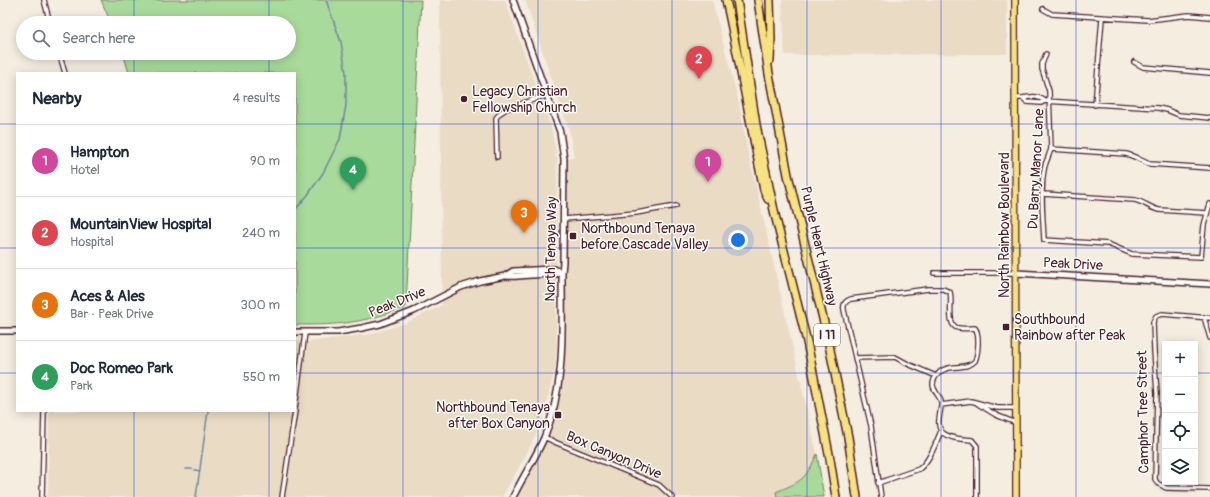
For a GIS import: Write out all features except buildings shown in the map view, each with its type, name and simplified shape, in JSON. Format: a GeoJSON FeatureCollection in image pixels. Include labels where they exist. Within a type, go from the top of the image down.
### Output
{"type":"FeatureCollection","features":[{"type":"Feature","properties":{"kind":"highway"},"geometry":{"type":"LineString","coordinates":[[726,0],[764,190],[775,215]]}},
{"type":"Feature","properties":{"kind":"highway","name":"I 11"},"geometry":{"type":"LineString","coordinates":[[737,0],[756,125],[775,215],[807,342],[836,497]]}},
{"type":"Feature","properties":{"kind":"highway","name":"Purple Heart Highway"},"geometry":{"type":"LineString","coordinates":[[758,0],[769,74],[788,175],[827,334],[848,437],[858,497]]}},
{"type":"Feature","properties":{"kind":"highway"},"geometry":{"type":"LineString","coordinates":[[769,74],[771,39],[770,0]]}},
{"type":"Feature","properties":{"kind":"main road","name":"North Tenaya Way"},"geometry":{"type":"LineString","coordinates":[[513,497],[544,437],[554,408],[562,368],[562,272],[564,219],[563,145],[560,132],[514,0]]}},
{"type":"Feature","properties":{"kind":"main road","name":"North Rainbow Boulevard"},"geometry":{"type":"LineString","coordinates":[[1016,0],[1016,497]]}},
{"type":"Feature","properties":{"kind":"main road","name":"Peak Drive"},"geometry":{"type":"LineString","coordinates":[[296,332],[338,332],[380,324],[405,315],[441,296],[467,285],[505,276],[514,277],[562,272]]}},
{"type":"Feature","properties":{"kind":"main road","name":"Peak Drive"},"geometry":{"type":"LineString","coordinates":[[1016,273],[1210,284]]}},
{"type":"Feature","properties":{"kind":"main road"},"geometry":{"type":"LineString","coordinates":[[0,331],[16,331]]}},
{"type":"Feature","properties":{"kind":"street"},"geometry":{"type":"LineString","coordinates":[[44,0],[48,16]]}},
{"type":"Feature","properties":{"kind":"street"},"geometry":{"type":"LineString","coordinates":[[1043,9],[1052,14],[1102,18],[1148,20],[1189,15],[1210,17]]}},
{"type":"Feature","properties":{"kind":"street"},"geometry":{"type":"LineString","coordinates":[[1095,104],[1102,18]]}},
{"type":"Feature","properties":{"kind":"street","name":"Du Barry Manor Lane"},"geometry":{"type":"LineString","coordinates":[[1046,54],[1042,64],[1042,69],[1049,92],[1047,101],[1051,149],[1044,169],[1044,240],[1108,244],[1132,254],[1202,257],[1204,225],[1207,213]]}},
{"type":"Feature","properties":{"kind":"street"},"geometry":{"type":"LineString","coordinates":[[61,60],[65,72]]}},
{"type":"Feature","properties":{"kind":"street"},"geometry":{"type":"LineString","coordinates":[[1134,62],[1143,67],[1210,72]]}},
{"type":"Feature","properties":{"kind":"street"},"geometry":{"type":"LineString","coordinates":[[496,157],[496,118],[500,113],[506,109],[547,95]]}},
{"type":"Feature","properties":{"kind":"street"},"geometry":{"type":"LineString","coordinates":[[1016,98],[1024,99],[1028,96],[1041,97],[1047,101],[1158,108],[1180,115],[1210,118]]}},
{"type":"Feature","properties":{"kind":"street"},"geometry":{"type":"LineString","coordinates":[[1051,149],[1126,154],[1132,155],[1150,164],[1210,168]]}},
{"type":"Feature","properties":{"kind":"street"},"geometry":{"type":"LineString","coordinates":[[1043,194],[1135,200],[1159,210],[1207,213],[1210,204]]}},
{"type":"Feature","properties":{"kind":"street"},"geometry":{"type":"LineString","coordinates":[[564,219],[636,213],[676,206]]}},
{"type":"Feature","properties":{"kind":"street","name":"Peak Drive"},"geometry":{"type":"LineString","coordinates":[[934,273],[1016,273]]}},
{"type":"Feature","properties":{"kind":"street"},"geometry":{"type":"LineString","coordinates":[[881,497],[871,426],[844,305],[851,299],[928,289],[946,289],[951,294],[951,319],[953,325],[958,328],[975,328],[977,331],[977,355],[975,361],[973,363],[946,369],[939,373],[934,380],[934,388],[941,400],[939,418],[939,426],[941,431],[947,436],[972,440],[976,444],[977,497]]}},
{"type":"Feature","properties":{"kind":"street","name":"Camphor Tree Street"},"geometry":{"type":"LineString","coordinates":[[1204,317],[1162,314],[1156,316],[1153,322],[1157,393],[1155,479],[1157,483],[1166,488],[1210,489]]}},
{"type":"Feature","properties":{"kind":"street"},"geometry":{"type":"LineString","coordinates":[[1210,318],[1204,317],[1210,338]]}},
{"type":"Feature","properties":{"kind":"street"},"geometry":{"type":"LineString","coordinates":[[296,402],[305,332]]}},
{"type":"Feature","properties":{"kind":"street"},"geometry":{"type":"LineString","coordinates":[[855,358],[895,357],[936,376]]}},
{"type":"Feature","properties":{"kind":"street"},"geometry":{"type":"LineString","coordinates":[[941,405],[966,400],[998,408],[1016,408]]}},
{"type":"Feature","properties":{"kind":"street"},"geometry":{"type":"LineString","coordinates":[[975,402],[996,415],[1016,423]]}},
{"type":"Feature","properties":{"kind":"street"},"geometry":{"type":"LineString","coordinates":[[42,497],[44,412]]}},
{"type":"Feature","properties":{"kind":"street"},"geometry":{"type":"LineString","coordinates":[[282,497],[295,412]]}},
{"type":"Feature","properties":{"kind":"street"},"geometry":{"type":"LineString","coordinates":[[878,483],[922,467],[941,431]]}},
{"type":"Feature","properties":{"kind":"street","name":"Box Canyon Drive"},"geometry":{"type":"LineString","coordinates":[[544,437],[660,485],[672,497]]}},
{"type":"Feature","properties":{"kind":"shaded area"},"geometry":{"type":"Polygon","coordinates":[[[440,0],[505,0],[551,127],[557,159],[556,360],[543,419],[526,455],[502,497],[48,497],[49,412],[296,412],[296,341],[308,342],[371,334],[406,323],[442,305],[440,0]]]}},
{"type":"Feature","properties":{"kind":"shaded area"},"geometry":{"type":"Polygon","coordinates":[[[525,0],[712,0],[739,103],[746,143],[817,454],[805,477],[776,493],[777,497],[513,497],[550,421],[559,387],[564,159],[574,157],[569,129],[525,0]]]}},
{"type":"Feature","properties":{"kind":"shaded area"},"geometry":{"type":"Polygon","coordinates":[[[782,0],[1007,0],[1007,54],[785,55],[782,0]]]}},
{"type":"Feature","properties":{"kind":"green space"},"geometry":{"type":"Polygon","coordinates":[[[101,0],[421,0],[406,307],[364,320],[326,324],[296,325],[296,72],[129,72],[125,60],[296,60],[296,16],[108,16],[101,0]]]}},
{"type":"Feature","properties":{"kind":"green space"},"geometry":{"type":"Polygon","coordinates":[[[817,454],[824,497],[777,497],[776,492],[797,482],[805,475],[817,454]]]}},
{"type":"Feature","properties":{"kind":"waterway"},"geometry":{"type":"LineString","coordinates":[[296,209],[323,173],[340,139],[346,105],[346,73],[341,42],[326,0]]}},
{"type":"Feature","properties":{"kind":"waterway"},"geometry":{"type":"LineString","coordinates":[[196,497],[208,412]]}},
{"type":"Feature","properties":{"kind":"waterway"},"geometry":{"type":"LineString","coordinates":[[186,469],[192,469]]}},
{"type":"Feature","properties":{"kind":"waterway"},"geometry":{"type":"LineString","coordinates":[[195,470],[200,471]]}},
{"type":"Feature","properties":{"kind":"place","name":"MountainView Hospital"},"geometry":{"type":"Point","coordinates":[699,79]}},
{"type":"Feature","properties":{"kind":"place","name":"Legacy Christian Fellowship Church"},"geometry":{"type":"Point","coordinates":[464,99]}},
{"type":"Feature","properties":{"kind":"place","name":"Hampton"},"geometry":{"type":"Point","coordinates":[708,182]}},
{"type":"Feature","properties":{"kind":"place","name":"Doc Romeo Park"},"geometry":{"type":"Point","coordinates":[353,190]}},
{"type":"Feature","properties":{"kind":"place","name":"Aces & Ales"},"geometry":{"type":"Point","coordinates":[524,233]}},
{"type":"Feature","properties":{"kind":"place","name":"Northbound Tenaya before Cascade Valley"},"geometry":{"type":"Point","coordinates":[573,236]}},
{"type":"Feature","properties":{"kind":"place","name":"Southbound Rainbow after Peak"},"geometry":{"type":"Point","coordinates":[1006,327]}},
{"type":"Feature","properties":{"kind":"place","name":"Northbound Tenaya after Box Canyon"},"geometry":{"type":"Point","coordinates":[558,415]}}]}
